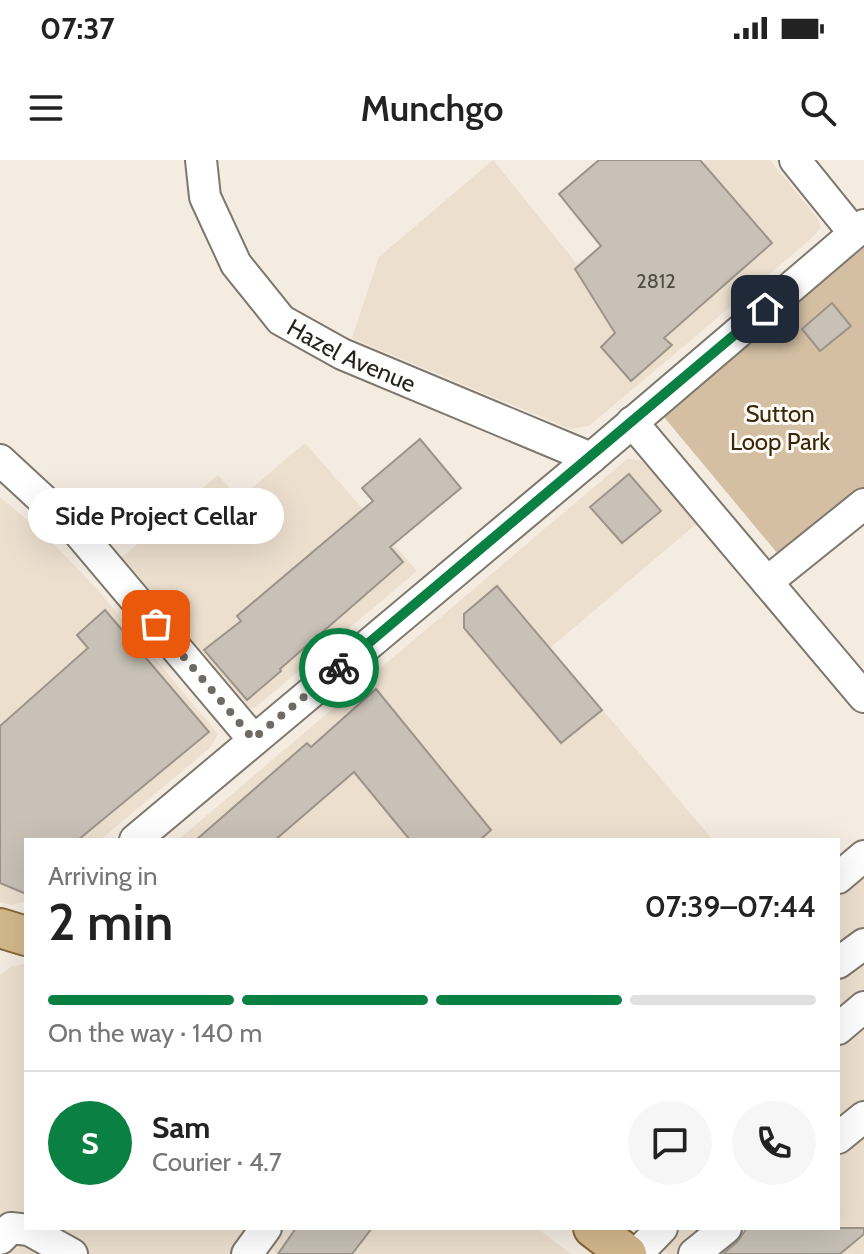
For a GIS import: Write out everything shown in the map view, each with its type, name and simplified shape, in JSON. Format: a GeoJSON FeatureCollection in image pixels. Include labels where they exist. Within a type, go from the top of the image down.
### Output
{"type":"FeatureCollection","features":[{"type":"Feature","properties":{"kind":"main road"},"geometry":{"type":"LineString","coordinates":[[596,1230],[627,1254]]}},
{"type":"Feature","properties":{"kind":"street","name":"Hazel Avenue"},"geometry":{"type":"LineString","coordinates":[[201,160],[205,197],[236,264],[281,320],[342,354],[591,458]]}},
{"type":"Feature","properties":{"kind":"street"},"geometry":{"type":"LineString","coordinates":[[137,838],[859,229],[795,160]]}},
{"type":"Feature","properties":{"kind":"street"},"geometry":{"type":"LineString","coordinates":[[632,422],[864,697]]}},
{"type":"Feature","properties":{"kind":"street"},"geometry":{"type":"LineString","coordinates":[[0,460],[79,533],[253,739]]}},
{"type":"Feature","properties":{"kind":"street"},"geometry":{"type":"LineString","coordinates":[[767,582],[864,504]]}},
{"type":"Feature","properties":{"kind":"street"},"geometry":{"type":"LineString","coordinates":[[840,876],[864,856]]}},
{"type":"Feature","properties":{"kind":"street"},"geometry":{"type":"LineString","coordinates":[[840,962],[864,944]]}},
{"type":"Feature","properties":{"kind":"street"},"geometry":{"type":"LineString","coordinates":[[840,1027],[864,1007]]}},
{"type":"Feature","properties":{"kind":"street"},"geometry":{"type":"LineString","coordinates":[[840,1136],[864,1117]]}},
{"type":"Feature","properties":{"kind":"street"},"geometry":{"type":"LineString","coordinates":[[0,1239],[11,1228],[24,1229]]}},
{"type":"Feature","properties":{"kind":"street"},"geometry":{"type":"LineString","coordinates":[[29,1230],[72,1254]]}},
{"type":"Feature","properties":{"kind":"street"},"geometry":{"type":"LineString","coordinates":[[247,1254],[265,1230]]}},
{"type":"Feature","properties":{"kind":"street"},"geometry":{"type":"LineString","coordinates":[[637,1254],[660,1230]]}},
{"type":"Feature","properties":{"kind":"street"},"geometry":{"type":"LineString","coordinates":[[694,1254],[724,1230]]}},
{"type":"Feature","properties":{"kind":"shaded area"},"geometry":{"type":"Polygon","coordinates":[[[493,160],[577,264],[706,160],[770,160],[818,219],[821,227],[812,238],[589,426],[570,429],[352,338],[379,257],[493,160]]]}},
{"type":"Feature","properties":{"kind":"shaded area"},"geometry":{"type":"Polygon","coordinates":[[[305,443],[417,571],[250,709],[122,557],[218,475],[239,499],[305,443]]]}},
{"type":"Feature","properties":{"kind":"shaded area"},"geometry":{"type":"Polygon","coordinates":[[[627,459],[640,460],[645,464],[696,524],[550,648],[711,838],[180,838],[627,459]]]}},
{"type":"Feature","properties":{"kind":"shaded area"},"geometry":{"type":"Polygon","coordinates":[[[0,497],[45,535],[97,589],[218,734],[211,747],[102,838],[24,838],[24,902],[11,905],[0,902],[0,497]]]}},
{"type":"Feature","properties":{"kind":"shaded area"},"geometry":{"type":"Polygon","coordinates":[[[864,838],[864,1254],[669,1254],[638,1230],[840,1230],[840,858],[864,838]]]}},
{"type":"Feature","properties":{"kind":"shaded area"},"geometry":{"type":"Polygon","coordinates":[[[24,964],[24,1230],[250,1230],[234,1254],[0,1254],[0,975],[12,966],[24,964]]]}},
{"type":"Feature","properties":{"kind":"shaded area"},"geometry":{"type":"Polygon","coordinates":[[[282,1230],[540,1230],[571,1254],[278,1254],[269,1248],[282,1230]]]}},
{"type":"Feature","properties":{"kind":"green space","name":"Sutton Loop Park"},"geometry":{"type":"Polygon","coordinates":[[[864,247],[864,494],[783,560],[664,417],[864,247]]]}},
{"type":"Feature","properties":{"kind":"building"},"geometry":{"type":"Polygon","coordinates":[[[599,160],[700,160],[772,243],[664,338],[672,345],[631,381],[601,347],[615,333],[575,269],[601,246],[559,194],[599,160]]]}},
{"type":"Feature","properties":{"kind":"building"},"geometry":{"type":"Polygon","coordinates":[[[832,303],[851,326],[820,351],[802,329],[832,303]]]}},
{"type":"Feature","properties":{"kind":"building"},"geometry":{"type":"Polygon","coordinates":[[[420,439],[461,488],[390,547],[403,562],[247,700],[204,650],[241,621],[237,616],[373,501],[362,488],[420,439]]]}},
{"type":"Feature","properties":{"kind":"building"},"geometry":{"type":"Polygon","coordinates":[[[629,474],[661,511],[622,543],[590,507],[629,474]]]}},
{"type":"Feature","properties":{"kind":"building"},"geometry":{"type":"Polygon","coordinates":[[[497,586],[602,710],[561,743],[464,628],[464,614],[497,586]]]}},
{"type":"Feature","properties":{"kind":"building"},"geometry":{"type":"Polygon","coordinates":[[[105,610],[209,732],[80,838],[24,838],[24,893],[0,883],[0,726],[88,648],[77,635],[105,610]]]}},
{"type":"Feature","properties":{"kind":"building"},"geometry":{"type":"Polygon","coordinates":[[[376,689],[491,830],[482,838],[408,838],[354,772],[277,838],[198,838],[307,743],[311,747],[376,689]]]}},
{"type":"Feature","properties":{"kind":"building"},"geometry":{"type":"Polygon","coordinates":[[[864,1228],[864,1234],[840,1254],[723,1254],[746,1230],[864,1228]]]}},
{"type":"Feature","properties":{"kind":"building"},"geometry":{"type":"Polygon","coordinates":[[[295,1230],[370,1230],[352,1254],[278,1254],[295,1230]]]}},
{"type":"Feature","properties":{"kind":"way so far"},"geometry":{"type":"LineString","coordinates":[[156,624],[253,739],[339,668]]}},
{"type":"Feature","properties":{"kind":"place","name":"Side Project Cellar"},"geometry":{"type":"Point","coordinates":[156,624]}},
{"type":"Feature","properties":{"kind":"route"},"geometry":{"type":"LineString","coordinates":[[339,668],[765,309]]}}]}
